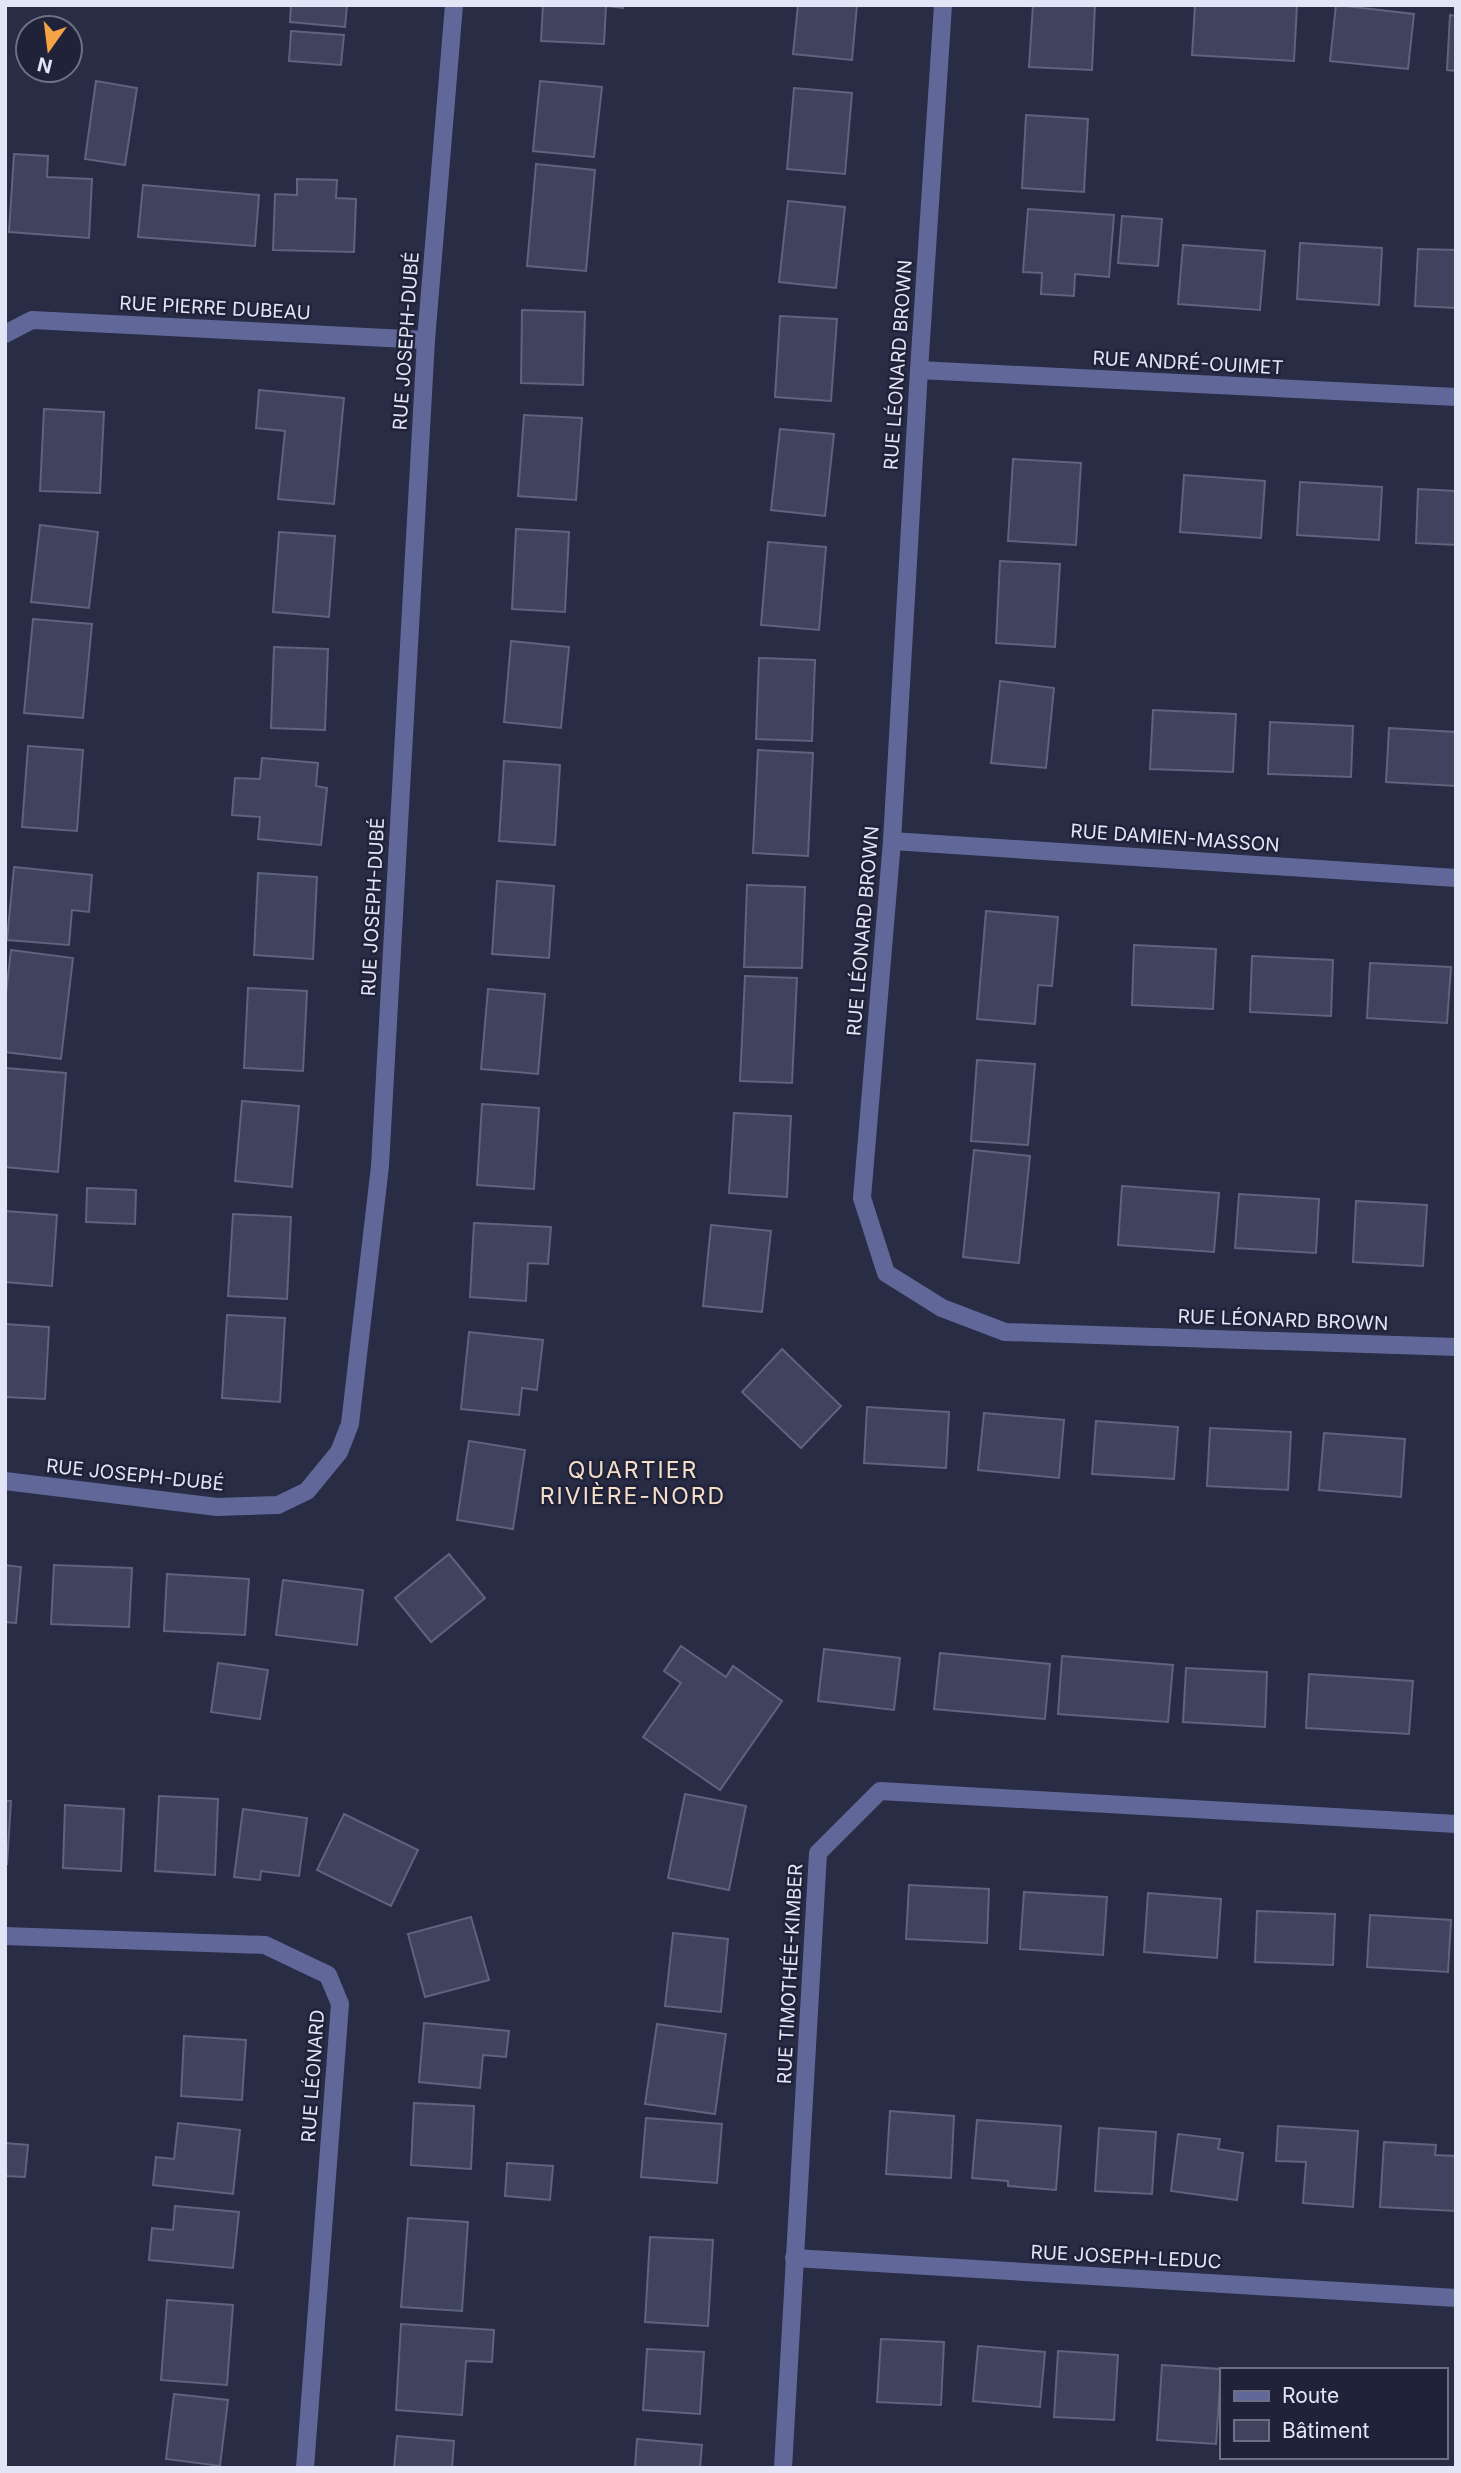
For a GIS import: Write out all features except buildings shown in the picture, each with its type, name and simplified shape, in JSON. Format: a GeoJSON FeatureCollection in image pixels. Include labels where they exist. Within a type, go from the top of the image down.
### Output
{"type":"FeatureCollection","features":[{"type":"Feature","properties":{"kind":"street","name":"RUE JOSEPH-DUBÉ"},"geometry":{"type":"LineString","coordinates":[[5,1481],[217,1507],[278,1505],[307,1491],[339,1452],[350,1424],[380,1166],[426,340],[454,5]]}},
{"type":"Feature","properties":{"kind":"street","name":"RUE LÉONARD BROWN"},"geometry":{"type":"LineString","coordinates":[[943,5],[892,841],[862,1198],[886,1273],[942,1308],[1005,1332],[1456,1347]]}},
{"type":"Feature","properties":{"kind":"street","name":"RUE PIERRE DUBEAU"},"geometry":{"type":"LineString","coordinates":[[5,334],[32,320],[426,340]]}},
{"type":"Feature","properties":{"kind":"street","name":"RUE ANDRÉ-OUIMET"},"geometry":{"type":"LineString","coordinates":[[919,370],[1456,397]]}},
{"type":"Feature","properties":{"kind":"street","name":"RUE DAMIEN-MASSON"},"geometry":{"type":"LineString","coordinates":[[892,841],[1456,878]]}},
{"type":"Feature","properties":{"kind":"street","name":"RUE TIMOTHÉE-KIMBER"},"geometry":{"type":"LineString","coordinates":[[783,2468],[818,1853],[880,1791],[1456,1824]]}},
{"type":"Feature","properties":{"kind":"street","name":"RUE LÉONARD"},"geometry":{"type":"LineString","coordinates":[[5,1936],[265,1945],[328,1975],[340,2004],[305,2468]]}},
{"type":"Feature","properties":{"kind":"street","name":"RUE JOSEPH-LEDUC"},"geometry":{"type":"LineString","coordinates":[[794,2258],[1456,2298]]}},
{"type":"Feature","properties":{"kind":"district","name":"QUARTIER RIVIÈRE-NORD"},"geometry":{"type":"Point","coordinates":[633,1483]}}]}
